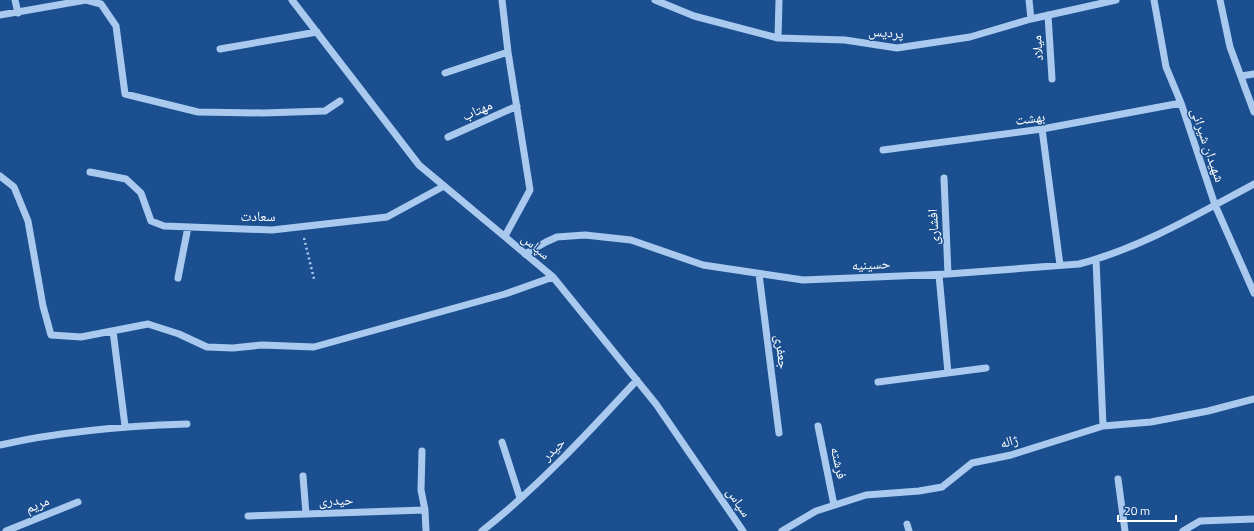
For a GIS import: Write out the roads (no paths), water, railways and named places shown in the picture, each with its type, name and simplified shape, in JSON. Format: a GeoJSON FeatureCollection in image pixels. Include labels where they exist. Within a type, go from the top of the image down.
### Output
{"type":"FeatureCollection","features":[{"type":"Feature","properties":{"kind":"street"},"geometry":{"type":"LineString","coordinates":[[15,0],[18,13]]}},
{"type":"Feature","properties":{"kind":"street"},"geometry":{"type":"LineString","coordinates":[[0,15],[86,0],[100,4],[116,26],[124,94],[198,112],[263,113],[325,111],[340,101]]}},
{"type":"Feature","properties":{"kind":"street","name":"سپاس"},"geometry":{"type":"LineString","coordinates":[[292,0],[419,165],[553,277],[656,404],[743,531]]}},
{"type":"Feature","properties":{"kind":"street"},"geometry":{"type":"LineString","coordinates":[[502,0],[508,52],[530,190],[505,236]]}},
{"type":"Feature","properties":{"kind":"street","name":"پردیس"},"geometry":{"type":"LineString","coordinates":[[655,0],[694,16],[778,38],[845,40],[897,48],[970,37],[1031,19],[1116,0]]}},
{"type":"Feature","properties":{"kind":"street"},"geometry":{"type":"LineString","coordinates":[[778,0],[778,38]]}},
{"type":"Feature","properties":{"kind":"street"},"geometry":{"type":"LineString","coordinates":[[1029,0],[1031,19]]}},
{"type":"Feature","properties":{"kind":"street","name":"شهیدان شیرانی"},"geometry":{"type":"LineString","coordinates":[[1154,0],[1166,67],[1181,103],[1215,205],[1254,293]]}},
{"type":"Feature","properties":{"kind":"street"},"geometry":{"type":"LineString","coordinates":[[1220,0],[1230,47],[1254,112]]}},
{"type":"Feature","properties":{"kind":"street","name":"میلاد"},"geometry":{"type":"LineString","coordinates":[[1048,15],[1052,79]]}},
{"type":"Feature","properties":{"kind":"street"},"geometry":{"type":"LineString","coordinates":[[220,49],[317,32]]}},
{"type":"Feature","properties":{"kind":"street"},"geometry":{"type":"LineString","coordinates":[[445,73],[508,52]]}},
{"type":"Feature","properties":{"kind":"street"},"geometry":{"type":"LineString","coordinates":[[1241,76],[1254,74]]}},
{"type":"Feature","properties":{"kind":"street","name":"بهشت"},"geometry":{"type":"LineString","coordinates":[[883,150],[1042,130],[1181,103]]}},
{"type":"Feature","properties":{"kind":"street","name":"مهتاب"},"geometry":{"type":"LineString","coordinates":[[448,137],[517,106]]}},
{"type":"Feature","properties":{"kind":"street"},"geometry":{"type":"LineString","coordinates":[[1042,130],[1060,265]]}},
{"type":"Feature","properties":{"kind":"street","name":"سعادت"},"geometry":{"type":"LineString","coordinates":[[90,172],[126,179],[141,193],[151,221],[164,226],[188,227],[272,230],[387,217],[444,186]]}},
{"type":"Feature","properties":{"kind":"street"},"geometry":{"type":"LineString","coordinates":[[0,176],[14,187],[28,221],[42,306],[51,335],[81,337],[148,324],[179,334],[207,347],[233,348],[262,345],[314,347],[505,294],[553,277]]}},
{"type":"Feature","properties":{"kind":"street","name":"افشاری"},"geometry":{"type":"LineString","coordinates":[[944,178],[948,274]]}},
{"type":"Feature","properties":{"kind":"street","name":"حسینیه"},"geometry":{"type":"LineString","coordinates":[[525,254],[546,242],[557,238],[585,235],[631,240],[703,265],[803,280],[948,274],[1079,264],[1096,259],[1146,239],[1254,184]]}},
{"type":"Feature","properties":{"kind":"street"},"geometry":{"type":"LineString","coordinates":[[178,278],[188,227]]}},
{"type":"Feature","properties":{"kind":"street"},"geometry":{"type":"LineString","coordinates":[[1096,259],[1103,426]]}},
{"type":"Feature","properties":{"kind":"street","name":"جعفری"},"geometry":{"type":"LineString","coordinates":[[759,274],[779,433]]}},
{"type":"Feature","properties":{"kind":"street"},"geometry":{"type":"LineString","coordinates":[[939,274],[948,373]]}},
{"type":"Feature","properties":{"kind":"street"},"geometry":{"type":"LineString","coordinates":[[112,331],[125,426]]}},
{"type":"Feature","properties":{"kind":"street"},"geometry":{"type":"LineString","coordinates":[[878,382],[986,368]]}},
{"type":"Feature","properties":{"kind":"street","name":"حیدر"},"geometry":{"type":"LineString","coordinates":[[482,531],[520,498],[587,434],[637,380]]}},
{"type":"Feature","properties":{"kind":"street","name":"ژاله"},"geometry":{"type":"LineString","coordinates":[[782,531],[816,511],[834,505],[866,495],[919,491],[942,487],[972,463],[1011,455],[1103,426],[1151,422],[1208,411],[1254,399]]}},
{"type":"Feature","properties":{"kind":"street"},"geometry":{"type":"LineString","coordinates":[[0,445],[32,438],[125,426],[187,424]]}},
{"type":"Feature","properties":{"kind":"street","name":"فرشته"},"geometry":{"type":"LineString","coordinates":[[818,426],[834,505]]}},
{"type":"Feature","properties":{"kind":"street"},"geometry":{"type":"LineString","coordinates":[[502,442],[520,498]]}},
{"type":"Feature","properties":{"kind":"street"},"geometry":{"type":"LineString","coordinates":[[422,451],[421,490],[425,510],[426,531]]}},
{"type":"Feature","properties":{"kind":"street"},"geometry":{"type":"LineString","coordinates":[[303,476],[306,514]]}},
{"type":"Feature","properties":{"kind":"street"},"geometry":{"type":"LineString","coordinates":[[1118,479],[1125,531]]}},
{"type":"Feature","properties":{"kind":"street","name":"مریم"},"geometry":{"type":"LineString","coordinates":[[6,531],[78,502]]}},
{"type":"Feature","properties":{"kind":"street","name":"حیدری"},"geometry":{"type":"LineString","coordinates":[[248,516],[425,510]]}},
{"type":"Feature","properties":{"kind":"street"},"geometry":{"type":"LineString","coordinates":[[1183,531],[1200,521],[1254,519]]}}]}
